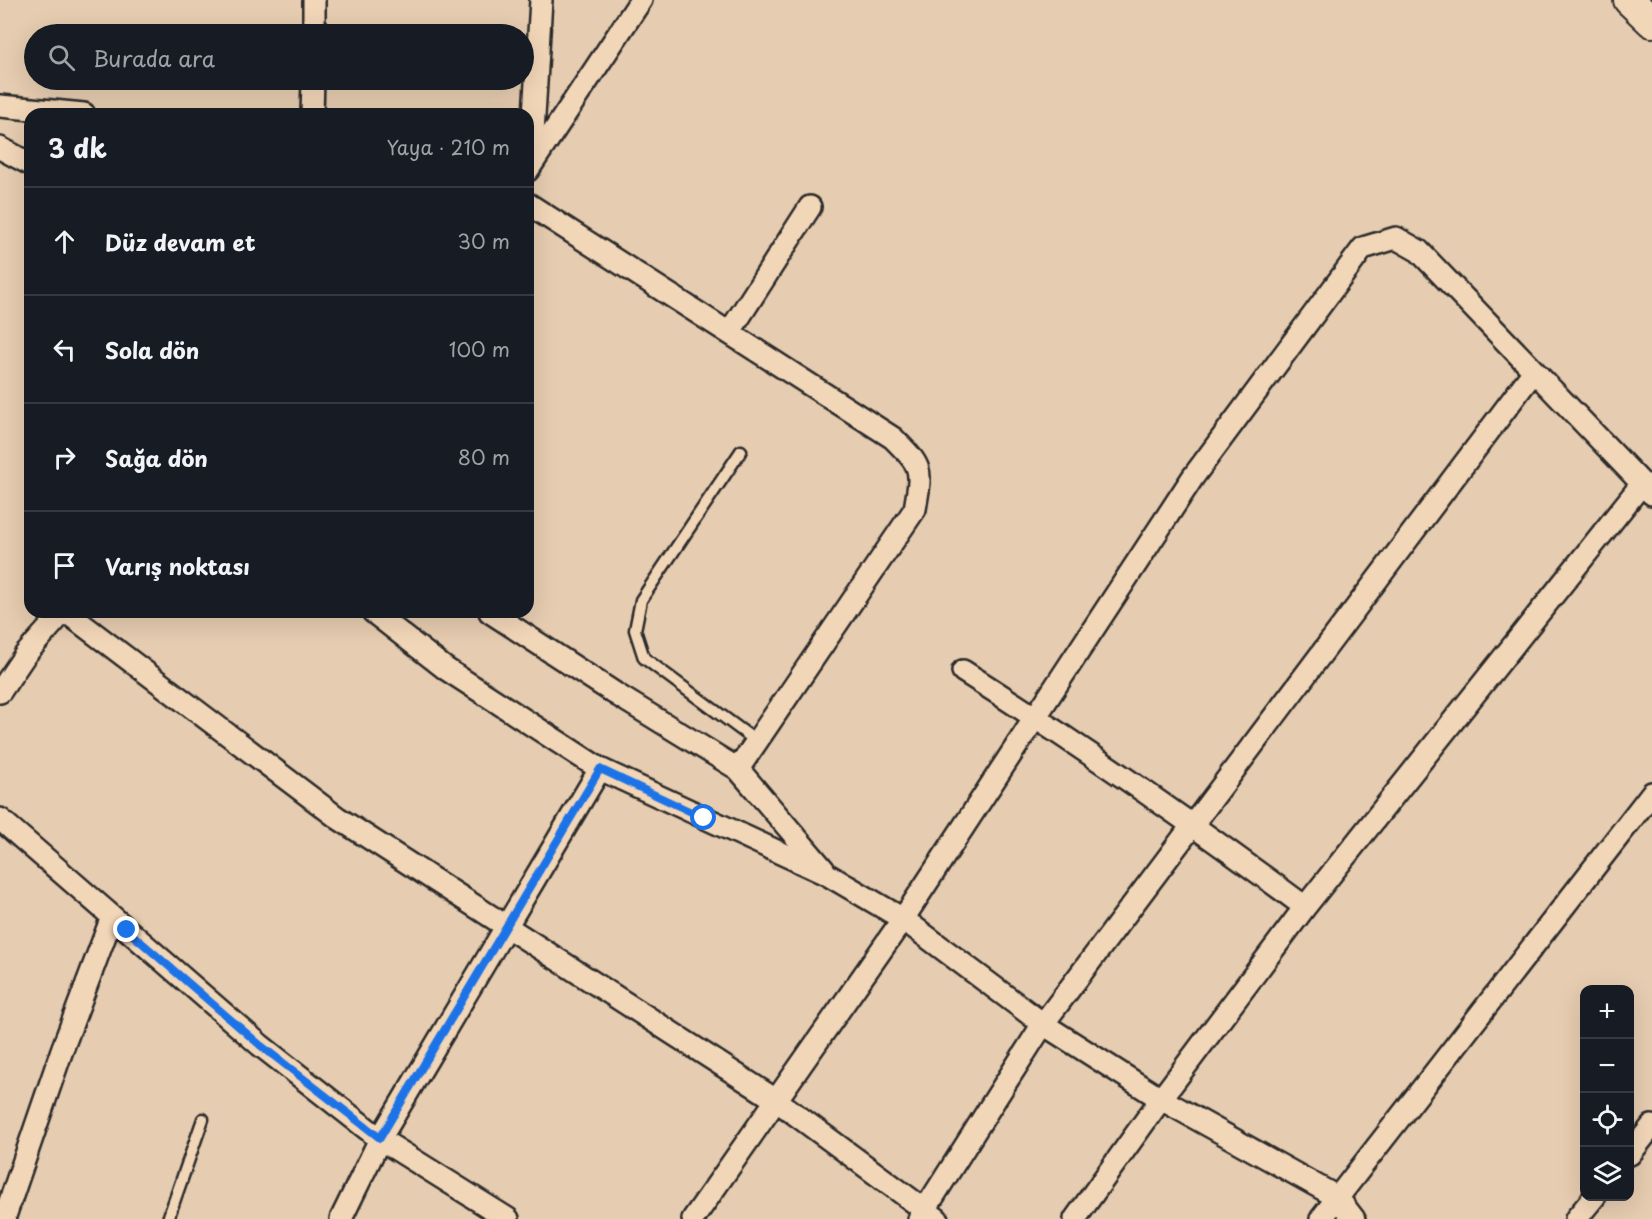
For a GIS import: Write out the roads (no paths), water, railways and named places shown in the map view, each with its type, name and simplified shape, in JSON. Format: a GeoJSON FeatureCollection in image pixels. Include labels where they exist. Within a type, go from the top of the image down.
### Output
{"type":"FeatureCollection","features":[{"type":"Feature","properties":{"kind":"main road"},"geometry":{"type":"LineString","coordinates":[[1629,0],[1652,22]]}},
{"type":"Feature","properties":{"kind":"street"},"geometry":{"type":"LineString","coordinates":[[314,0],[314,24]]}},
{"type":"Feature","properties":{"kind":"street"},"geometry":{"type":"LineString","coordinates":[[533,108],[541,0]]}},
{"type":"Feature","properties":{"kind":"street"},"geometry":{"type":"LineString","coordinates":[[534,160],[641,0]]}},
{"type":"Feature","properties":{"kind":"street"},"geometry":{"type":"LineString","coordinates":[[312,108],[313,90]]}},
{"type":"Feature","properties":{"kind":"street"},"geometry":{"type":"LineString","coordinates":[[0,106],[24,108]]}},
{"type":"Feature","properties":{"kind":"street"},"geometry":{"type":"LineString","coordinates":[[0,148],[24,161]]}},
{"type":"Feature","properties":{"kind":"street"},"geometry":{"type":"LineString","coordinates":[[729,333],[810,207]]}},
{"type":"Feature","properties":{"kind":"street"},"geometry":{"type":"LineString","coordinates":[[534,208],[893,438],[914,459],[921,476],[915,509],[738,769]]}},
{"type":"Feature","properties":{"kind":"street"},"geometry":{"type":"LineString","coordinates":[[693,1219],[903,919],[1193,477],[1363,248],[1396,238],[1419,251],[1648,488],[1305,907],[1161,1099],[1076,1219]]}},
{"type":"Feature","properties":{"kind":"street"},"geometry":{"type":"LineString","coordinates":[[72,618],[338,818],[776,1100],[927,1216],[1043,1024],[1534,371]]}},
{"type":"Feature","properties":{"kind":"street"},"geometry":{"type":"LineString","coordinates":[[0,692],[25,655],[59,618]]}},
{"type":"Feature","properties":{"kind":"street"},"geometry":{"type":"LineString","coordinates":[[381,618],[446,669],[600,769],[828,875],[903,919],[1043,1024],[1161,1099],[1337,1197],[1354,1219]]}},
{"type":"Feature","properties":{"kind":"street"},"geometry":{"type":"LineString","coordinates":[[499,618],[619,696],[738,769],[828,875]]}},
{"type":"Feature","properties":{"kind":"street"},"geometry":{"type":"LineString","coordinates":[[963,671],[1036,717],[1193,824],[1305,907]]}},
{"type":"Feature","properties":{"kind":"street"},"geometry":{"type":"LineString","coordinates":[[341,1219],[380,1138],[600,769]]}},
{"type":"Feature","properties":{"kind":"street"},"geometry":{"type":"LineString","coordinates":[[1321,1219],[1652,793]]}},
{"type":"Feature","properties":{"kind":"street"},"geometry":{"type":"LineString","coordinates":[[0,819],[260,1045],[380,1138],[508,1219]]}},
{"type":"Feature","properties":{"kind":"street"},"geometry":{"type":"LineString","coordinates":[[4,1219],[62,1050],[112,917]]}},
{"type":"Feature","properties":{"kind":"street"},"geometry":{"type":"LineString","coordinates":[[1634,1148],[1652,1126]]}},
{"type":"Feature","properties":{"kind":"street"},"geometry":{"type":"LineString","coordinates":[[1576,1219],[1592,1201]]}},
{"type":"Feature","properties":{"kind":"lane"},"geometry":{"type":"LineString","coordinates":[[741,451],[641,600],[635,630],[644,658],[756,741]]}},
{"type":"Feature","properties":{"kind":"lane"},"geometry":{"type":"LineString","coordinates":[[168,1219],[203,1119]]}}]}
